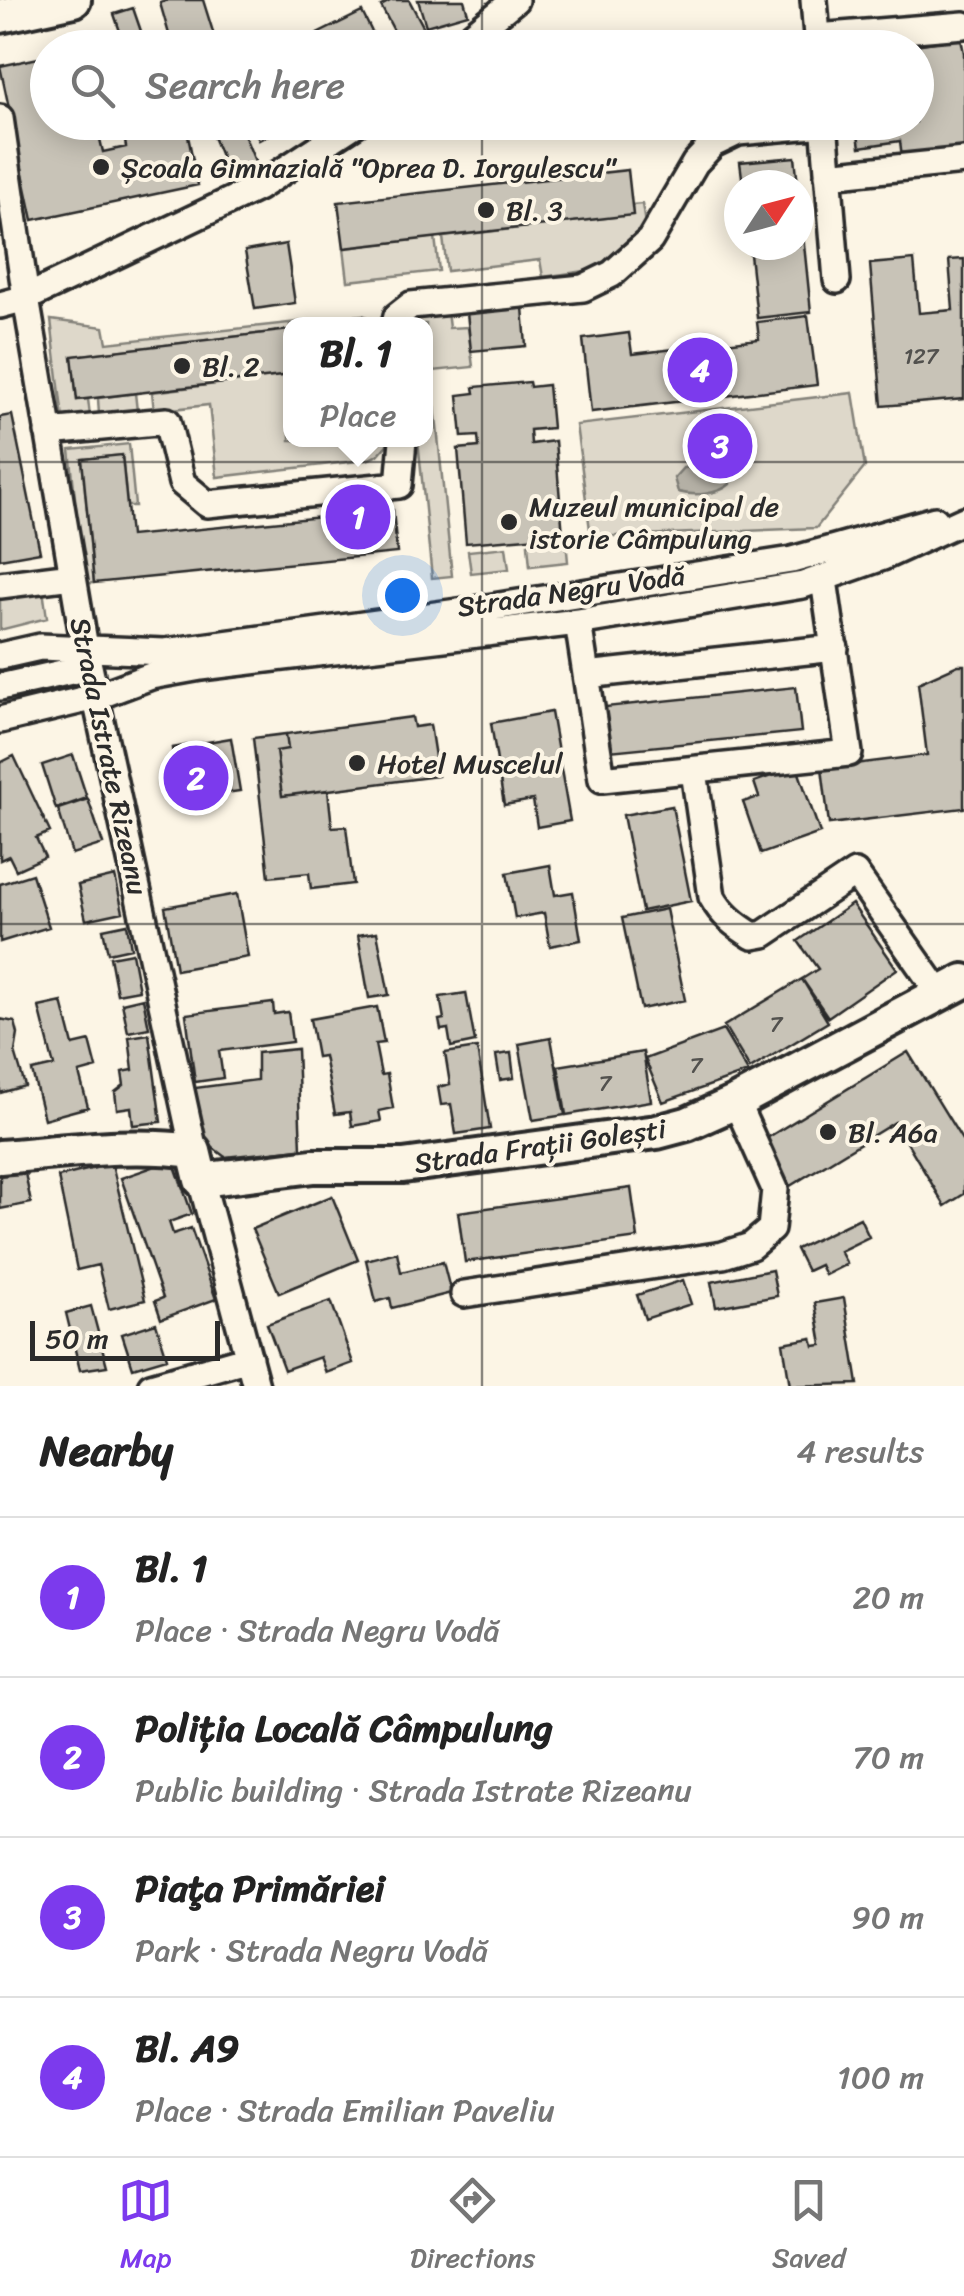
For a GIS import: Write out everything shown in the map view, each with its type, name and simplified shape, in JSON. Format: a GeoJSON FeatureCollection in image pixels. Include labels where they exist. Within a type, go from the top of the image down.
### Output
{"type":"FeatureCollection","features":[{"type":"Feature","properties":{"kind":"main road"},"geometry":{"type":"LineString","coordinates":[[0,16],[74,0]]}},
{"type":"Feature","properties":{"kind":"main road","name":"Strada Frații Golești"},"geometry":{"type":"LineString","coordinates":[[0,1157],[130,1146],[198,1166],[403,1166],[657,1132],[687,1124],[736,1102],[952,987]]}},
{"type":"Feature","properties":{"kind":"street"},"geometry":{"type":"LineString","coordinates":[[478,30],[515,0]]}},
{"type":"Feature","properties":{"kind":"street"},"geometry":{"type":"LineString","coordinates":[[814,0],[817,30]]}},
{"type":"Feature","properties":{"kind":"street"},"geometry":{"type":"LineString","coordinates":[[928,30],[964,26]]}},
{"type":"Feature","properties":{"kind":"street","name":"Strada Istrate Rizeanu"},"geometry":{"type":"LineString","coordinates":[[0,118],[26,298],[95,697],[198,1166],[256,1386]]}},
{"type":"Feature","properties":{"kind":"street"},"geometry":{"type":"LineString","coordinates":[[0,306],[26,298],[257,188],[330,140]]}},
{"type":"Feature","properties":{"kind":"street"},"geometry":{"type":"LineString","coordinates":[[397,317],[411,305],[583,288],[612,274],[650,240],[695,163],[721,140]]}},
{"type":"Feature","properties":{"kind":"street"},"geometry":{"type":"LineString","coordinates":[[825,140],[837,280]]}},
{"type":"Feature","properties":{"kind":"street"},"geometry":{"type":"LineString","coordinates":[[828,175],[964,162]]}},
{"type":"Feature","properties":{"kind":"street"},"geometry":{"type":"LineString","coordinates":[[48,432],[166,420],[182,483],[208,504],[399,486],[402,447]]}},
{"type":"Feature","properties":{"kind":"street","name":"Strada Negru Vodă"},"geometry":{"type":"LineString","coordinates":[[87,657],[165,652],[727,571],[816,554],[964,512]]}},
{"type":"Feature","properties":{"kind":"street","name":"Strada Negru Vodă"},"geometry":{"type":"LineString","coordinates":[[0,720],[95,697],[151,676],[201,667],[578,622],[824,580],[964,520]]}},
{"type":"Feature","properties":{"kind":"street"},"geometry":{"type":"LineString","coordinates":[[0,586],[72,576]]}},
{"type":"Feature","properties":{"kind":"street"},"geometry":{"type":"LineString","coordinates":[[578,622],[602,779],[849,753],[824,580]]}},
{"type":"Feature","properties":{"kind":"street"},"geometry":{"type":"LineString","coordinates":[[0,656],[40,647],[87,657]]}},
{"type":"Feature","properties":{"kind":"street"},"geometry":{"type":"LineString","coordinates":[[586,674],[836,648]]}},
{"type":"Feature","properties":{"kind":"street"},"geometry":{"type":"LineString","coordinates":[[0,688],[87,657]]}},
{"type":"Feature","properties":{"kind":"street"},"geometry":{"type":"LineString","coordinates":[[694,771],[712,897],[736,926],[752,936],[764,934],[855,874],[952,987]]}},
{"type":"Feature","properties":{"kind":"street"},"geometry":{"type":"LineString","coordinates":[[464,1294],[722,1255],[752,1246],[771,1230],[775,1189],[736,1102]]}},
{"type":"Feature","properties":{"kind":"street"},"geometry":{"type":"LineString","coordinates":[[151,1386],[249,1358]]}},
{"type":"Feature","properties":{"kind":"shaded area"},"geometry":{"type":"Polygon","coordinates":[[[642,204],[646,231],[599,269],[543,277],[540,260],[447,271],[443,237],[632,215],[632,205],[642,204]]]}},
{"type":"Feature","properties":{"kind":"shaded area"},"geometry":{"type":"Polygon","coordinates":[[[435,237],[439,271],[348,281],[344,248],[435,237]]]}},
{"type":"Feature","properties":{"kind":"shaded area"},"geometry":{"type":"Polygon","coordinates":[[[447,312],[449,328],[468,327],[473,367],[433,371],[433,317],[406,316],[447,312]]]}},
{"type":"Feature","properties":{"kind":"shaded area"},"geometry":{"type":"Polygon","coordinates":[[[51,320],[104,327],[107,343],[283,324],[283,331],[73,356],[77,400],[88,399],[90,416],[63,419],[51,320]]]}},
{"type":"Feature","properties":{"kind":"shaded area"},"geometry":{"type":"Polygon","coordinates":[[[283,376],[283,447],[385,447],[367,460],[217,477],[209,405],[154,411],[152,392],[283,376]]]}},
{"type":"Feature","properties":{"kind":"shaded area"},"geometry":{"type":"Polygon","coordinates":[[[135,393],[137,411],[99,415],[98,398],[135,393]]]}},
{"type":"Feature","properties":{"kind":"shaded area"},"geometry":{"type":"Polygon","coordinates":[[[853,393],[865,467],[816,528],[591,537],[576,425],[853,393]]]}},
{"type":"Feature","properties":{"kind":"shaded area"},"geometry":{"type":"Polygon","coordinates":[[[433,397],[452,576],[432,578],[419,447],[433,447],[433,397]]]}},
{"type":"Feature","properties":{"kind":"shaded area"},"geometry":{"type":"Polygon","coordinates":[[[129,444],[135,506],[127,506],[122,455],[82,459],[94,583],[84,584],[70,450],[129,444]]]}},
{"type":"Feature","properties":{"kind":"shaded area"},"geometry":{"type":"Polygon","coordinates":[[[718,466],[730,475],[730,484],[725,488],[705,494],[678,492],[674,478],[683,468],[718,466]]]}},
{"type":"Feature","properties":{"kind":"shaded area"},"geometry":{"type":"Polygon","coordinates":[[[566,540],[568,562],[530,566],[528,544],[566,540]]]}},
{"type":"Feature","properties":{"kind":"shaded area"},"geometry":{"type":"Polygon","coordinates":[[[506,547],[509,569],[471,573],[468,551],[506,547]]]}},
{"type":"Feature","properties":{"kind":"shaded area"},"geometry":{"type":"Polygon","coordinates":[[[42,583],[47,618],[0,630],[0,590],[42,583]]]}},
{"type":"Feature","properties":{"kind":"building"},"geometry":{"type":"Polygon","coordinates":[[[203,0],[212,30],[168,30],[160,3],[203,0]]]}},
{"type":"Feature","properties":{"kind":"building"},"geometry":{"type":"Polygon","coordinates":[[[392,0],[409,0],[425,30],[394,30],[381,6],[392,0]]]}},
{"type":"Feature","properties":{"kind":"building"},"geometry":{"type":"Polygon","coordinates":[[[418,0],[464,0],[468,14],[426,26],[418,0]]]}},
{"type":"Feature","properties":{"kind":"building"},"geometry":{"type":"Polygon","coordinates":[[[133,8],[141,30],[120,30],[114,14],[133,8]]]}},
{"type":"Feature","properties":{"kind":"building"},"geometry":{"type":"Polygon","coordinates":[[[362,12],[371,30],[325,30],[362,12]]]}},
{"type":"Feature","properties":{"kind":"building"},"geometry":{"type":"Polygon","coordinates":[[[961,38],[964,149],[902,157],[900,141],[860,147],[859,140],[934,140],[934,42],[961,38]]]}},
{"type":"Feature","properties":{"kind":"building"},"geometry":{"type":"Polygon","coordinates":[[[30,60],[30,140],[100,140],[103,152],[126,147],[125,140],[189,140],[198,185],[33,220],[0,66],[30,60]]]}},
{"type":"Feature","properties":{"kind":"building"},"geometry":{"type":"Polygon","coordinates":[[[214,140],[246,140],[257,166],[230,178],[214,140]]]}},
{"type":"Feature","properties":{"kind":"building"},"geometry":{"type":"Polygon","coordinates":[[[795,157],[796,170],[741,170],[740,162],[795,157]]]}},
{"type":"Feature","properties":{"kind":"building","name":"Bl. 3"},"geometry":{"type":"Polygon","coordinates":[[[628,170],[633,215],[344,248],[338,202],[628,170]]]}},
{"type":"Feature","properties":{"kind":"building"},"geometry":{"type":"Polygon","coordinates":[[[286,244],[295,303],[255,309],[245,251],[286,244]]]}},
{"type":"Feature","properties":{"kind":"building"},"geometry":{"type":"Polygon","coordinates":[[[964,259],[964,399],[882,406],[870,264],[914,260],[919,313],[953,310],[949,260],[964,259]]]}},
{"type":"Feature","properties":{"kind":"building"},"geometry":{"type":"Polygon","coordinates":[[[751,260],[806,260],[811,312],[757,318],[751,260]]]}},
{"type":"Feature","properties":{"kind":"building"},"geometry":{"type":"Polygon","coordinates":[[[523,307],[526,346],[471,351],[467,313],[523,307]]]}},
{"type":"Feature","properties":{"kind":"building"},"geometry":{"type":"Polygon","coordinates":[[[808,316],[817,385],[591,412],[583,339],[629,333],[632,354],[759,339],[757,322],[808,316]]]}},
{"type":"Feature","properties":{"kind":"building","name":"Bl. 2"},"geometry":{"type":"Polygon","coordinates":[[[283,331],[283,376],[77,400],[72,356],[283,331]]]}},
{"type":"Feature","properties":{"kind":"building"},"geometry":{"type":"Polygon","coordinates":[[[529,382],[530,387],[548,385],[552,428],[530,430],[531,444],[555,441],[563,535],[466,543],[458,449],[479,447],[478,436],[462,437],[458,395],[475,393],[474,387],[529,382]]]}},
{"type":"Feature","properties":{"kind":"building"},"geometry":{"type":"Polygon","coordinates":[[[12,415],[40,552],[0,559],[0,417],[12,415]]]}},
{"type":"Feature","properties":{"kind":"building"},"geometry":{"type":"Polygon","coordinates":[[[122,455],[130,536],[393,510],[397,553],[94,583],[82,459],[122,455]]]}},
{"type":"Feature","properties":{"kind":"building"},"geometry":{"type":"Polygon","coordinates":[[[964,665],[964,808],[829,824],[822,768],[927,755],[918,683],[964,665]]]}},
{"type":"Feature","properties":{"kind":"building"},"geometry":{"type":"Polygon","coordinates":[[[796,687],[801,732],[610,751],[605,707],[796,687]]]}},
{"type":"Feature","properties":{"kind":"building"},"geometry":{"type":"Polygon","coordinates":[[[551,712],[570,821],[537,827],[533,800],[504,805],[491,723],[551,712]]]}},
{"type":"Feature","properties":{"kind":"building","name":"Hotel Muscelul"},"geometry":{"type":"Polygon","coordinates":[[[412,717],[414,727],[430,725],[438,776],[282,796],[276,751],[288,749],[286,734],[412,717]]]}},
{"type":"Feature","properties":{"kind":"building"},"geometry":{"type":"Polygon","coordinates":[[[286,734],[288,749],[276,751],[282,796],[328,790],[332,827],[346,826],[353,884],[311,889],[309,873],[269,877],[253,738],[286,734]]]}},
{"type":"Feature","properties":{"kind":"building"},"geometry":{"type":"Polygon","coordinates":[[[231,738],[240,791],[189,798],[185,777],[176,779],[172,748],[231,738]]]}},
{"type":"Feature","properties":{"kind":"building"},"geometry":{"type":"Polygon","coordinates":[[[73,755],[87,798],[56,809],[42,765],[73,755]]]}},
{"type":"Feature","properties":{"kind":"building"},"geometry":{"type":"Polygon","coordinates":[[[14,756],[50,832],[36,838],[45,857],[16,870],[9,856],[0,860],[0,763],[14,756]]]}},
{"type":"Feature","properties":{"kind":"building"},"geometry":{"type":"Polygon","coordinates":[[[797,767],[820,833],[761,854],[743,802],[759,797],[754,782],[797,767]]]}},
{"type":"Feature","properties":{"kind":"building"},"geometry":{"type":"Polygon","coordinates":[[[88,799],[103,844],[72,854],[58,809],[88,799]]]}},
{"type":"Feature","properties":{"kind":"building"},"geometry":{"type":"Polygon","coordinates":[[[672,806],[691,901],[642,911],[623,815],[672,806]]]}},
{"type":"Feature","properties":{"kind":"building"},"geometry":{"type":"Polygon","coordinates":[[[550,865],[555,895],[573,892],[581,940],[550,946],[544,913],[515,918],[507,873],[550,865]]]}},
{"type":"Feature","properties":{"kind":"building"},"geometry":{"type":"Polygon","coordinates":[[[32,874],[49,927],[0,942],[0,884],[32,874]]]}},
{"type":"Feature","properties":{"kind":"building"},"geometry":{"type":"Polygon","coordinates":[[[115,876],[123,912],[86,920],[78,885],[115,876]]]}},
{"type":"Feature","properties":{"kind":"building"},"geometry":{"type":"Polygon","coordinates":[[[237,894],[248,957],[176,970],[165,907],[237,894]]]}},
{"type":"Feature","properties":{"kind":"building"},"geometry":{"type":"Polygon","coordinates":[[[852,904],[897,969],[828,1017],[802,979],[818,969],[798,941],[852,904]]]}},
{"type":"Feature","properties":{"kind":"building"},"geometry":{"type":"Polygon","coordinates":[[[666,909],[685,1000],[641,1009],[622,918],[666,909]]]}},
{"type":"Feature","properties":{"kind":"building"},"geometry":{"type":"Polygon","coordinates":[[[127,924],[131,948],[108,953],[103,929],[127,924]]]}},
{"type":"Feature","properties":{"kind":"building"},"geometry":{"type":"Polygon","coordinates":[[[377,932],[389,995],[369,998],[358,935],[377,932]]]}},
{"type":"Feature","properties":{"kind":"building"},"geometry":{"type":"Polygon","coordinates":[[[132,953],[139,990],[117,994],[110,957],[132,953]]]}},
{"type":"Feature","properties":{"kind":"building"},"geometry":{"type":"Polygon","coordinates":[[[802,979],[828,1022],[750,1069],[724,1026],[802,979]]]}},
{"type":"Feature","properties":{"kind":"building"},"geometry":{"type":"Polygon","coordinates":[[[466,993],[475,1042],[451,1047],[448,1029],[441,1030],[439,1020],[444,1019],[440,997],[466,993]]]}},
{"type":"Feature","properties":{"kind":"building"},"geometry":{"type":"Polygon","coordinates":[[[143,998],[149,1028],[128,1032],[122,1003],[143,998]]]}},
{"type":"Feature","properties":{"kind":"building"},"geometry":{"type":"Polygon","coordinates":[[[62,1002],[73,1045],[90,1041],[97,1068],[79,1073],[88,1107],[44,1119],[32,1071],[54,1066],[39,1007],[62,1002]]]}},
{"type":"Feature","properties":{"kind":"building"},"geometry":{"type":"Polygon","coordinates":[[[273,1003],[274,1014],[288,1012],[292,1042],[219,1051],[223,1078],[195,1082],[186,1014],[273,1003]]]}},
{"type":"Feature","properties":{"kind":"building"},"geometry":{"type":"Polygon","coordinates":[[[377,1007],[384,1043],[375,1044],[381,1075],[387,1074],[393,1108],[379,1111],[381,1121],[352,1126],[350,1112],[335,1114],[324,1056],[317,1057],[310,1019],[377,1007]]]}},
{"type":"Feature","properties":{"kind":"building"},"geometry":{"type":"Polygon","coordinates":[[[0,1019],[15,1022],[15,1052],[25,1086],[0,1093],[0,1019]]]}},
{"type":"Feature","properties":{"kind":"building"},"geometry":{"type":"Polygon","coordinates":[[[723,1030],[748,1072],[663,1102],[645,1059],[723,1030]]]}},
{"type":"Feature","properties":{"kind":"building"},"geometry":{"type":"Polygon","coordinates":[[[149,1034],[161,1122],[133,1125],[131,1107],[117,1109],[115,1092],[124,1085],[122,1072],[133,1070],[129,1037],[149,1034]]]}},
{"type":"Feature","properties":{"kind":"building"},"geometry":{"type":"Polygon","coordinates":[[[551,1038],[565,1115],[533,1120],[519,1044],[551,1038]]]}},
{"type":"Feature","properties":{"kind":"building"},"geometry":{"type":"Polygon","coordinates":[[[477,1048],[490,1129],[456,1134],[451,1104],[441,1105],[438,1087],[450,1084],[445,1053],[477,1048]]]}},
{"type":"Feature","properties":{"kind":"building"},"geometry":{"type":"Polygon","coordinates":[[[297,1049],[301,1149],[225,1157],[204,1141],[195,1088],[257,1080],[257,1053],[297,1049]]]}},
{"type":"Feature","properties":{"kind":"building"},"geometry":{"type":"Polygon","coordinates":[[[643,1052],[651,1101],[566,1115],[558,1066],[643,1052]]]}},
{"type":"Feature","properties":{"kind":"building","name":"Bl. A6a"},"geometry":{"type":"Polygon","coordinates":[[[908,1052],[964,1143],[964,1194],[945,1206],[895,1122],[790,1186],[762,1141],[908,1052]]]}},
{"type":"Feature","properties":{"kind":"building"},"geometry":{"type":"Polygon","coordinates":[[[511,1053],[514,1078],[500,1080],[496,1055],[511,1053]]]}},
{"type":"Feature","properties":{"kind":"building"},"geometry":{"type":"Polygon","coordinates":[[[173,1160],[192,1214],[169,1222],[173,1234],[191,1228],[216,1299],[161,1319],[155,1301],[163,1298],[121,1178],[173,1160]]]}},
{"type":"Feature","properties":{"kind":"building"},"geometry":{"type":"Polygon","coordinates":[[[112,1164],[145,1300],[109,1309],[98,1265],[77,1270],[58,1177],[112,1164]]]}},
{"type":"Feature","properties":{"kind":"building"},"geometry":{"type":"Polygon","coordinates":[[[24,1168],[31,1203],[0,1209],[0,1173],[24,1168]]]}},
{"type":"Feature","properties":{"kind":"building"},"geometry":{"type":"Polygon","coordinates":[[[631,1188],[638,1238],[465,1262],[458,1212],[631,1188]]]}},
{"type":"Feature","properties":{"kind":"building"},"geometry":{"type":"Polygon","coordinates":[[[332,1196],[358,1260],[279,1293],[252,1229],[332,1196]]]}},
{"type":"Feature","properties":{"kind":"building"},"geometry":{"type":"Polygon","coordinates":[[[860,1218],[869,1237],[840,1251],[847,1264],[825,1275],[820,1265],[807,1271],[796,1249],[860,1218]]]}},
{"type":"Feature","properties":{"kind":"building"},"geometry":{"type":"Polygon","coordinates":[[[397,1252],[401,1272],[443,1262],[451,1293],[392,1308],[390,1298],[376,1302],[366,1260],[397,1252]]]}},
{"type":"Feature","properties":{"kind":"building"},"geometry":{"type":"Polygon","coordinates":[[[772,1270],[777,1296],[716,1307],[711,1282],[772,1270]]]}},
{"type":"Feature","properties":{"kind":"building"},"geometry":{"type":"Polygon","coordinates":[[[683,1280],[691,1304],[645,1319],[637,1295],[683,1280]]]}},
{"type":"Feature","properties":{"kind":"building"},"geometry":{"type":"Polygon","coordinates":[[[844,1298],[858,1384],[790,1386],[783,1343],[812,1338],[814,1346],[822,1345],[815,1303],[844,1298]]]}},
{"type":"Feature","properties":{"kind":"building"},"geometry":{"type":"Polygon","coordinates":[[[331,1301],[353,1363],[326,1373],[320,1357],[284,1370],[267,1324],[331,1301]]]}},
{"type":"Feature","properties":{"kind":"building"},"geometry":{"type":"Polygon","coordinates":[[[91,1306],[107,1366],[80,1370],[66,1313],[91,1306]]]}},
{"type":"Feature","properties":{"kind":"building"},"geometry":{"type":"Polygon","coordinates":[[[156,1323],[167,1358],[133,1368],[122,1334],[156,1323]]]}},
{"type":"Feature","properties":{"kind":"place","name":"Școala Gimnazială \"Oprea D. Iorgulescu\""},"geometry":{"type":"Point","coordinates":[101,167]}},
{"type":"Feature","properties":{"kind":"place","name":"Bl. 3"},"geometry":{"type":"Point","coordinates":[486,210]}},
{"type":"Feature","properties":{"kind":"place","name":"Bl. 2"},"geometry":{"type":"Point","coordinates":[182,366]}},
{"type":"Feature","properties":{"kind":"place","name":"Bl. A9"},"geometry":{"type":"Point","coordinates":[700,370]}},
{"type":"Feature","properties":{"kind":"place","name":"Piaţa Primăriei"},"geometry":{"type":"Point","coordinates":[720,446]}},
{"type":"Feature","properties":{"kind":"place","name":"Bl. 1"},"geometry":{"type":"Point","coordinates":[358,517]}},
{"type":"Feature","properties":{"kind":"place","name":"Muzeul municipal de istorie Câmpulung"},"geometry":{"type":"Point","coordinates":[509,522]}},
{"type":"Feature","properties":{"kind":"place","name":"Hotel Muscelul"},"geometry":{"type":"Point","coordinates":[357,763]}},
{"type":"Feature","properties":{"kind":"place","name":"Poliția Locală Câmpulung"},"geometry":{"type":"Point","coordinates":[196,778]}},
{"type":"Feature","properties":{"kind":"place","name":"Bl. A6a"},"geometry":{"type":"Point","coordinates":[828,1132]}}]}
